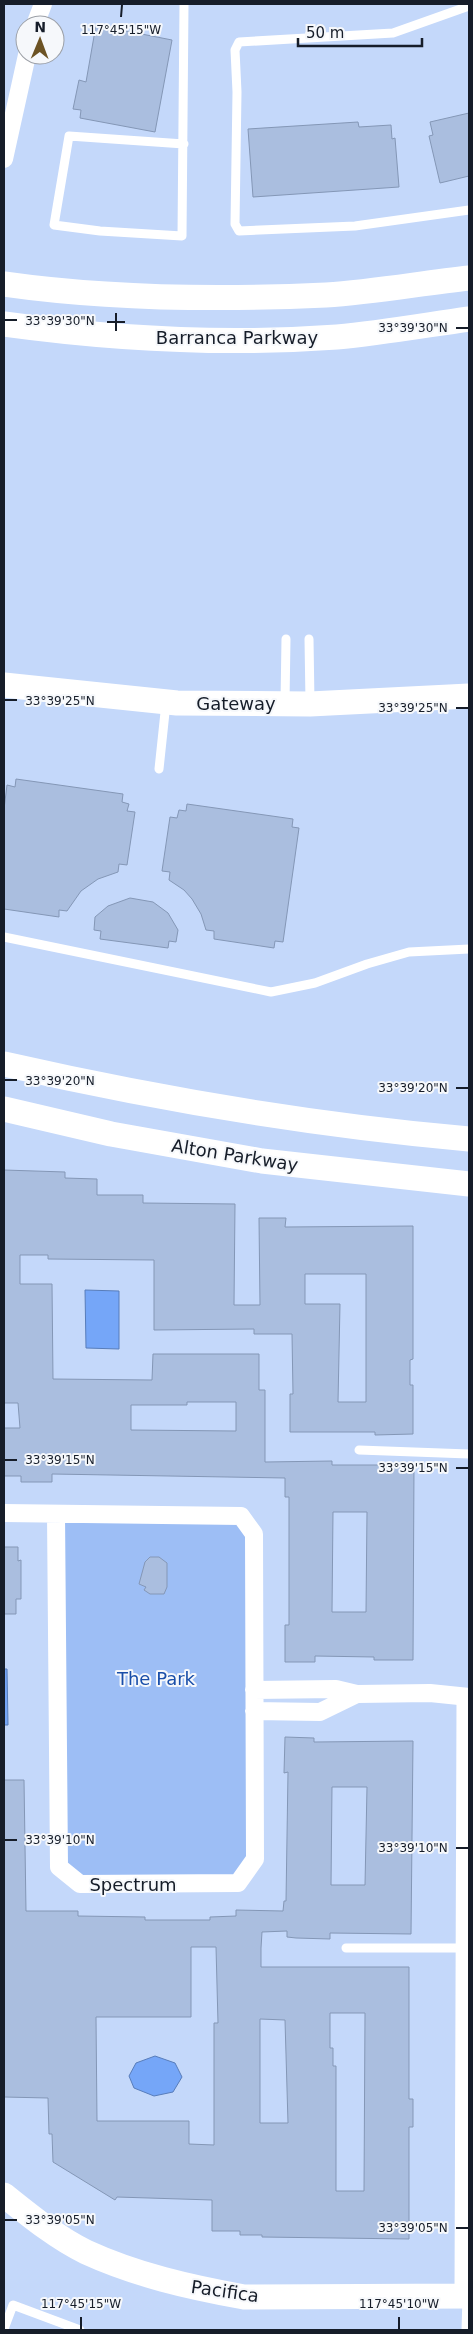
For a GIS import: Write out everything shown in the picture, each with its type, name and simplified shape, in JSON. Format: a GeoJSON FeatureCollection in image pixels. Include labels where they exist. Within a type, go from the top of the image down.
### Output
{"type":"FeatureCollection","features":[{"type":"Feature","properties":{"kind":"main road"},"geometry":{"type":"LineString","coordinates":[[4,284],[138,296],[203,298],[328,294],[469,278]]}},
{"type":"Feature","properties":{"kind":"main road","name":"Barranca Parkway"},"geometry":{"type":"LineString","coordinates":[[4,324],[80,334],[212,340],[338,336],[469,319]]}},
{"type":"Feature","properties":{"kind":"main road","name":"Gateway"},"geometry":{"type":"LineString","coordinates":[[4,685],[166,702],[310,704],[469,696]]}},
{"type":"Feature","properties":{"kind":"main road"},"geometry":{"type":"LineString","coordinates":[[4,1064],[143,1095],[258,1114],[333,1125],[469,1139]]}},
{"type":"Feature","properties":{"kind":"main road","name":"Alton Parkway"},"geometry":{"type":"LineString","coordinates":[[4,1109],[111,1134],[262,1162],[469,1184]]}},
{"type":"Feature","properties":{"kind":"main road"},"geometry":{"type":"LineString","coordinates":[[468,2296],[469,1702]]}},
{"type":"Feature","properties":{"kind":"main road","name":"Pacifica"},"geometry":{"type":"LineString","coordinates":[[4,2195],[28,2215],[84,2251],[141,2273],[211,2291],[244,2296],[468,2296]]}},
{"type":"Feature","properties":{"kind":"street"},"geometry":{"type":"LineString","coordinates":[[4,159],[25,65]]}},
{"type":"Feature","properties":{"kind":"street","name":"Spectrum"},"geometry":{"type":"LineString","coordinates":[[4,1513],[241,1516],[254,1534],[255,1859],[238,1884],[80,1884],[59,1867],[56,1514]]}},
{"type":"Feature","properties":{"kind":"street"},"geometry":{"type":"LineString","coordinates":[[254,1690],[336,1689],[357,1694],[430,1693],[469,1697]]}},
{"type":"Feature","properties":{"kind":"street"},"geometry":{"type":"LineString","coordinates":[[254,1711],[320,1712],[357,1694]]}},
{"type":"Feature","properties":{"kind":"lane"},"geometry":{"type":"LineString","coordinates":[[184,4],[184,144],[182,236],[100,231],[54,225],[70,136],[184,144]]}},
{"type":"Feature","properties":{"kind":"lane"},"geometry":{"type":"LineString","coordinates":[[469,6],[393,33],[239,42],[234,50],[237,92],[235,224],[239,231],[355,226],[469,210]]}},
{"type":"Feature","properties":{"kind":"lane"},"geometry":{"type":"LineString","coordinates":[[309,639],[310,704]]}},
{"type":"Feature","properties":{"kind":"lane"},"geometry":{"type":"LineString","coordinates":[[285,703],[286,640]]}},
{"type":"Feature","properties":{"kind":"lane"},"geometry":{"type":"LineString","coordinates":[[159,768],[166,702]]}},
{"type":"Feature","properties":{"kind":"lane"},"geometry":{"type":"LineString","coordinates":[[4,937],[271,992],[315,983],[367,964],[409,952],[469,949]]}},
{"type":"Feature","properties":{"kind":"lane"},"geometry":{"type":"LineString","coordinates":[[359,1450],[469,1454]]}},
{"type":"Feature","properties":{"kind":"lane"},"geometry":{"type":"LineString","coordinates":[[346,1948],[469,1945]]}},
{"type":"Feature","properties":{"kind":"lane"},"geometry":{"type":"LineString","coordinates":[[466,2330],[468,2296]]}},
{"type":"Feature","properties":{"kind":"lane"},"geometry":{"type":"LineString","coordinates":[[4,2329],[13,2305],[80,2330]]}},
{"type":"Feature","properties":{"kind":"green space","name":"The Park"},"geometry":{"type":"Polygon","coordinates":[[[56,1514],[241,1516],[254,1534],[255,1859],[238,1883],[80,1884],[59,1867],[56,1514]]]}},
{"type":"Feature","properties":{"kind":"shaded area"},"geometry":{"type":"Polygon","coordinates":[[[85,1290],[119,1291],[119,1349],[86,1348],[85,1290]]]}},
{"type":"Feature","properties":{"kind":"shaded area"},"geometry":{"type":"Polygon","coordinates":[[[4,1669],[7,1669],[8,1725],[4,1725],[4,1669]]]}},
{"type":"Feature","properties":{"kind":"shaded area"},"geometry":{"type":"Polygon","coordinates":[[[155,2056],[175,2063],[182,2077],[173,2092],[154,2096],[134,2088],[129,2076],[136,2063],[155,2056]]]}},
{"type":"Feature","properties":{"kind":"building"},"geometry":{"type":"Polygon","coordinates":[[[96,25],[172,40],[155,132],[80,118],[81,110],[73,109],[79,80],[86,82],[96,25]]]}},
{"type":"Feature","properties":{"kind":"building"},"geometry":{"type":"Polygon","coordinates":[[[469,113],[469,176],[440,183],[429,136],[433,135],[430,122],[469,113]]]}},
{"type":"Feature","properties":{"kind":"building"},"geometry":{"type":"Polygon","coordinates":[[[358,122],[359,127],[391,125],[392,139],[395,138],[399,187],[253,197],[248,129],[358,122]]]}},
{"type":"Feature","properties":{"kind":"building"},"geometry":{"type":"Polygon","coordinates":[[[16,779],[123,794],[122,802],[129,804],[127,811],[135,812],[127,865],[119,864],[118,872],[98,879],[81,891],[67,911],[59,910],[59,917],[4,909],[4,809],[7,785],[15,787],[16,779]]]}},
{"type":"Feature","properties":{"kind":"building"},"geometry":{"type":"Polygon","coordinates":[[[187,804],[293,819],[292,827],[299,828],[283,942],[275,941],[274,948],[214,939],[214,931],[206,930],[201,914],[192,899],[184,890],[169,880],[170,872],[162,871],[170,817],[177,818],[179,810],[186,811],[187,804]]]}},
{"type":"Feature","properties":{"kind":"building"},"geometry":{"type":"Polygon","coordinates":[[[130,898],[153,902],[168,913],[178,930],[176,942],[169,941],[168,948],[100,939],[101,931],[94,930],[95,917],[108,906],[130,898]]]}},
{"type":"Feature","properties":{"kind":"building"},"geometry":{"type":"Polygon","coordinates":[[[4,1170],[65,1172],[65,1178],[97,1179],[97,1195],[143,1195],[143,1203],[235,1204],[234,1305],[260,1305],[259,1218],[286,1218],[285,1227],[413,1226],[413,1359],[410,1360],[410,1385],[413,1385],[413,1434],[375,1435],[375,1432],[290,1432],[290,1394],[293,1394],[292,1334],[254,1334],[254,1329],[154,1330],[154,1260],[48,1259],[48,1255],[20,1255],[20,1284],[52,1284],[53,1379],[152,1380],[153,1354],[259,1354],[259,1390],[265,1390],[265,1462],[332,1461],[332,1465],[414,1465],[413,1660],[374,1660],[374,1657],[315,1656],[315,1662],[285,1662],[285,1625],[289,1625],[289,1497],[285,1497],[285,1478],[52,1474],[52,1482],[21,1482],[21,1476],[4,1476],[4,1428],[20,1428],[18,1403],[4,1403],[4,1170]],[[305,1274],[305,1304],[340,1304],[338,1402],[366,1402],[366,1274],[305,1274]],[[187,1402],[187,1405],[131,1405],[131,1430],[236,1431],[236,1402],[187,1402]],[[333,1512],[332,1612],[366,1612],[367,1512],[333,1512]]]}},
{"type":"Feature","properties":{"kind":"building"},"geometry":{"type":"Polygon","coordinates":[[[4,1547],[18,1547],[18,1561],[21,1560],[21,1599],[16,1599],[16,1614],[4,1614],[4,1547]]]}},
{"type":"Feature","properties":{"kind":"building"},"geometry":{"type":"Polygon","coordinates":[[[150,1557],[159,1557],[167,1563],[167,1587],[164,1594],[150,1594],[144,1590],[146,1587],[139,1584],[145,1562],[150,1557]]]}},
{"type":"Feature","properties":{"kind":"building"},"geometry":{"type":"Polygon","coordinates":[[[285,1737],[314,1738],[314,1742],[413,1741],[411,1934],[330,1933],[330,1939],[287,1937],[287,1931],[262,1932],[261,1948],[261,1967],[409,1967],[409,2099],[413,2099],[413,2127],[409,2127],[409,2239],[240,2235],[240,2231],[212,2231],[212,2200],[117,2197],[115,2200],[53,2162],[52,2134],[49,2134],[48,2098],[4,2097],[4,1780],[24,1780],[26,1911],[78,1911],[78,1916],[145,1917],[145,1920],[210,1920],[210,1917],[236,1916],[236,1910],[283,1911],[284,1901],[286,1901],[288,1772],[284,1773],[285,1737]],[[332,1787],[331,1885],[365,1885],[367,1787],[332,1787]],[[191,1947],[191,2017],[96,2017],[97,2121],[189,2121],[189,2144],[214,2145],[214,2023],[218,2023],[216,1947],[191,1947]],[[330,2013],[330,2048],[333,2048],[333,2066],[336,2066],[336,2191],[364,2191],[365,2013],[330,2013]],[[260,2019],[260,2123],[288,2123],[285,2020],[260,2019]]]}}]}
